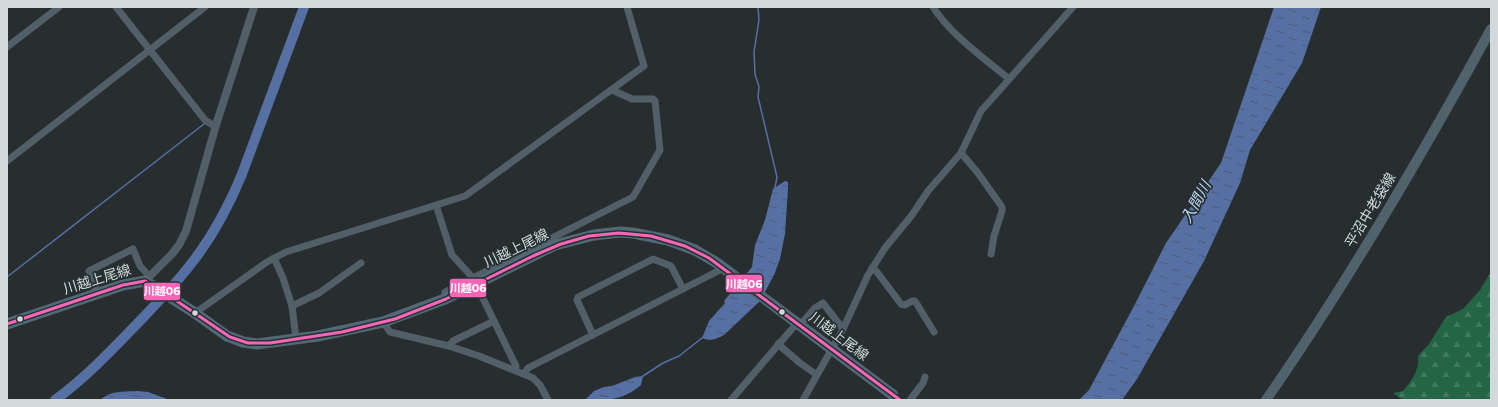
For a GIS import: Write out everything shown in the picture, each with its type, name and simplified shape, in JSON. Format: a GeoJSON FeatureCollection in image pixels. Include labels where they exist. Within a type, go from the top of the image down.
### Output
{"type":"FeatureCollection","features":[{"type":"Feature","properties":{"kind":"main road","name":"平沼中老袋線"},"geometry":{"type":"LineString","coordinates":[[1266,400],[1324,314],[1402,184],[1491,29]]}},
{"type":"Feature","properties":{"kind":"main road","name":"川越上尾線"},"geometry":{"type":"LineString","coordinates":[[7,324],[147,278],[159,289],[227,336],[243,342],[257,344],[296,339],[339,332],[383,322],[445,300],[474,281],[555,245],[583,237],[607,233],[633,233],[668,240],[695,250],[724,268],[897,397]]}},
{"type":"Feature","properties":{"kind":"street"},"geometry":{"type":"LineString","coordinates":[[7,47],[59,7]]}},
{"type":"Feature","properties":{"kind":"street"},"geometry":{"type":"LineString","coordinates":[[116,7],[205,120],[216,125]]}},
{"type":"Feature","properties":{"kind":"street"},"geometry":{"type":"LineString","coordinates":[[7,161],[206,7]]}},
{"type":"Feature","properties":{"kind":"street"},"geometry":{"type":"LineString","coordinates":[[95,294],[96,283],[89,272],[133,249],[147,278],[172,254],[179,245],[186,230],[216,125],[254,7]]}},
{"type":"Feature","properties":{"kind":"street"},"geometry":{"type":"LineString","coordinates":[[195,313],[274,258],[298,248],[465,196],[644,66],[627,7]]}},
{"type":"Feature","properties":{"kind":"street"},"geometry":{"type":"LineString","coordinates":[[933,7],[940,17],[953,30],[1009,79]]}},
{"type":"Feature","properties":{"kind":"street"},"geometry":{"type":"LineString","coordinates":[[803,400],[843,329],[863,284],[885,248],[912,215],[928,191],[961,153],[981,111],[1073,7]]}},
{"type":"Feature","properties":{"kind":"street"},"geometry":{"type":"LineString","coordinates":[[474,281],[633,197],[660,150],[655,101],[653,99],[632,98],[612,90]]}},
{"type":"Feature","properties":{"kind":"street"},"geometry":{"type":"LineString","coordinates":[[961,153],[978,173],[1002,207],[991,254]]}},
{"type":"Feature","properties":{"kind":"street"},"geometry":{"type":"LineString","coordinates":[[436,205],[452,255],[474,281],[516,366],[515,370]]}},
{"type":"Feature","properties":{"kind":"street"},"geometry":{"type":"LineString","coordinates":[[274,258],[283,278],[292,306],[296,339]]}},
{"type":"Feature","properties":{"kind":"street"},"geometry":{"type":"LineString","coordinates":[[593,335],[577,300],[578,297],[653,259],[671,266],[683,289]]}},
{"type":"Feature","properties":{"kind":"street"},"geometry":{"type":"LineString","coordinates":[[292,306],[319,293],[361,263]]}},
{"type":"Feature","properties":{"kind":"street"},"geometry":{"type":"LineString","coordinates":[[524,374],[528,368],[724,268]]}},
{"type":"Feature","properties":{"kind":"street"},"geometry":{"type":"LineString","coordinates":[[872,268],[877,272],[901,304],[905,305],[915,301],[934,332]]}},
{"type":"Feature","properties":{"kind":"street"},"geometry":{"type":"LineString","coordinates":[[730,400],[778,344],[815,308],[823,304],[838,325],[843,329]]}},
{"type":"Feature","properties":{"kind":"street"},"geometry":{"type":"LineString","coordinates":[[449,346],[453,341],[494,321]]}},
{"type":"Feature","properties":{"kind":"street"},"geometry":{"type":"LineString","coordinates":[[383,322],[390,332],[449,346],[533,378],[540,385],[548,400]]}},
{"type":"Feature","properties":{"kind":"street"},"geometry":{"type":"LineString","coordinates":[[778,344],[816,375]]}},
{"type":"Feature","properties":{"kind":"street"},"geometry":{"type":"LineString","coordinates":[[910,400],[923,383],[925,377]]}},
{"type":"Feature","properties":{"kind":"green space"},"geometry":{"type":"Polygon","coordinates":[[[1491,272],[1491,400],[1403,400],[1393,393],[1403,391],[1409,383],[1418,366],[1418,356],[1429,344],[1446,317],[1463,309],[1480,290],[1491,272]]]}},
{"type":"Feature","properties":{"kind":"water","name":"入間川"},"geometry":{"type":"Polygon","coordinates":[[[1274,7],[1321,7],[1302,63],[1250,150],[1240,183],[1204,261],[1137,379],[1122,400],[1079,400],[1089,390],[1166,243],[1221,163],[1274,7]]]}},
{"type":"Feature","properties":{"kind":"water"},"geometry":{"type":"Polygon","coordinates":[[[785,181],[788,182],[788,188],[785,234],[780,259],[774,275],[760,301],[724,335],[710,340],[702,338],[709,321],[725,303],[724,301],[752,267],[755,245],[765,220],[773,189],[785,181]]]}},
{"type":"Feature","properties":{"kind":"water"},"geometry":{"type":"Polygon","coordinates":[[[643,376],[641,385],[621,397],[585,400],[594,391],[635,377],[643,376]]]}},
{"type":"Feature","properties":{"kind":"water"},"geometry":{"type":"Polygon","coordinates":[[[137,391],[148,392],[170,400],[100,400],[113,393],[137,391]]]}},
{"type":"Feature","properties":{"kind":"waterway"},"geometry":{"type":"LineString","coordinates":[[55,400],[77,383],[117,345],[175,284],[211,236],[225,212],[242,174],[304,7]]}},
{"type":"Feature","properties":{"kind":"waterway"},"geometry":{"type":"LineString","coordinates":[[758,7],[759,20],[754,52],[755,74],[759,87],[758,97],[777,177],[775,188]]}},
{"type":"Feature","properties":{"kind":"waterway"},"geometry":{"type":"LineString","coordinates":[[7,277],[204,124]]}},
{"type":"Feature","properties":{"kind":"waterway"},"geometry":{"type":"LineString","coordinates":[[643,376],[663,363],[679,356],[702,338]]}},
{"type":"Feature","properties":{"kind":"transit line","name":"川越06"},"geometry":{"type":"LineString","coordinates":[[7,324],[123,285],[145,281],[230,337],[248,343],[270,343],[342,332],[395,319],[446,299],[533,256],[561,244],[589,236],[619,233],[651,236],[685,246],[709,258],[900,400]]}}]}
